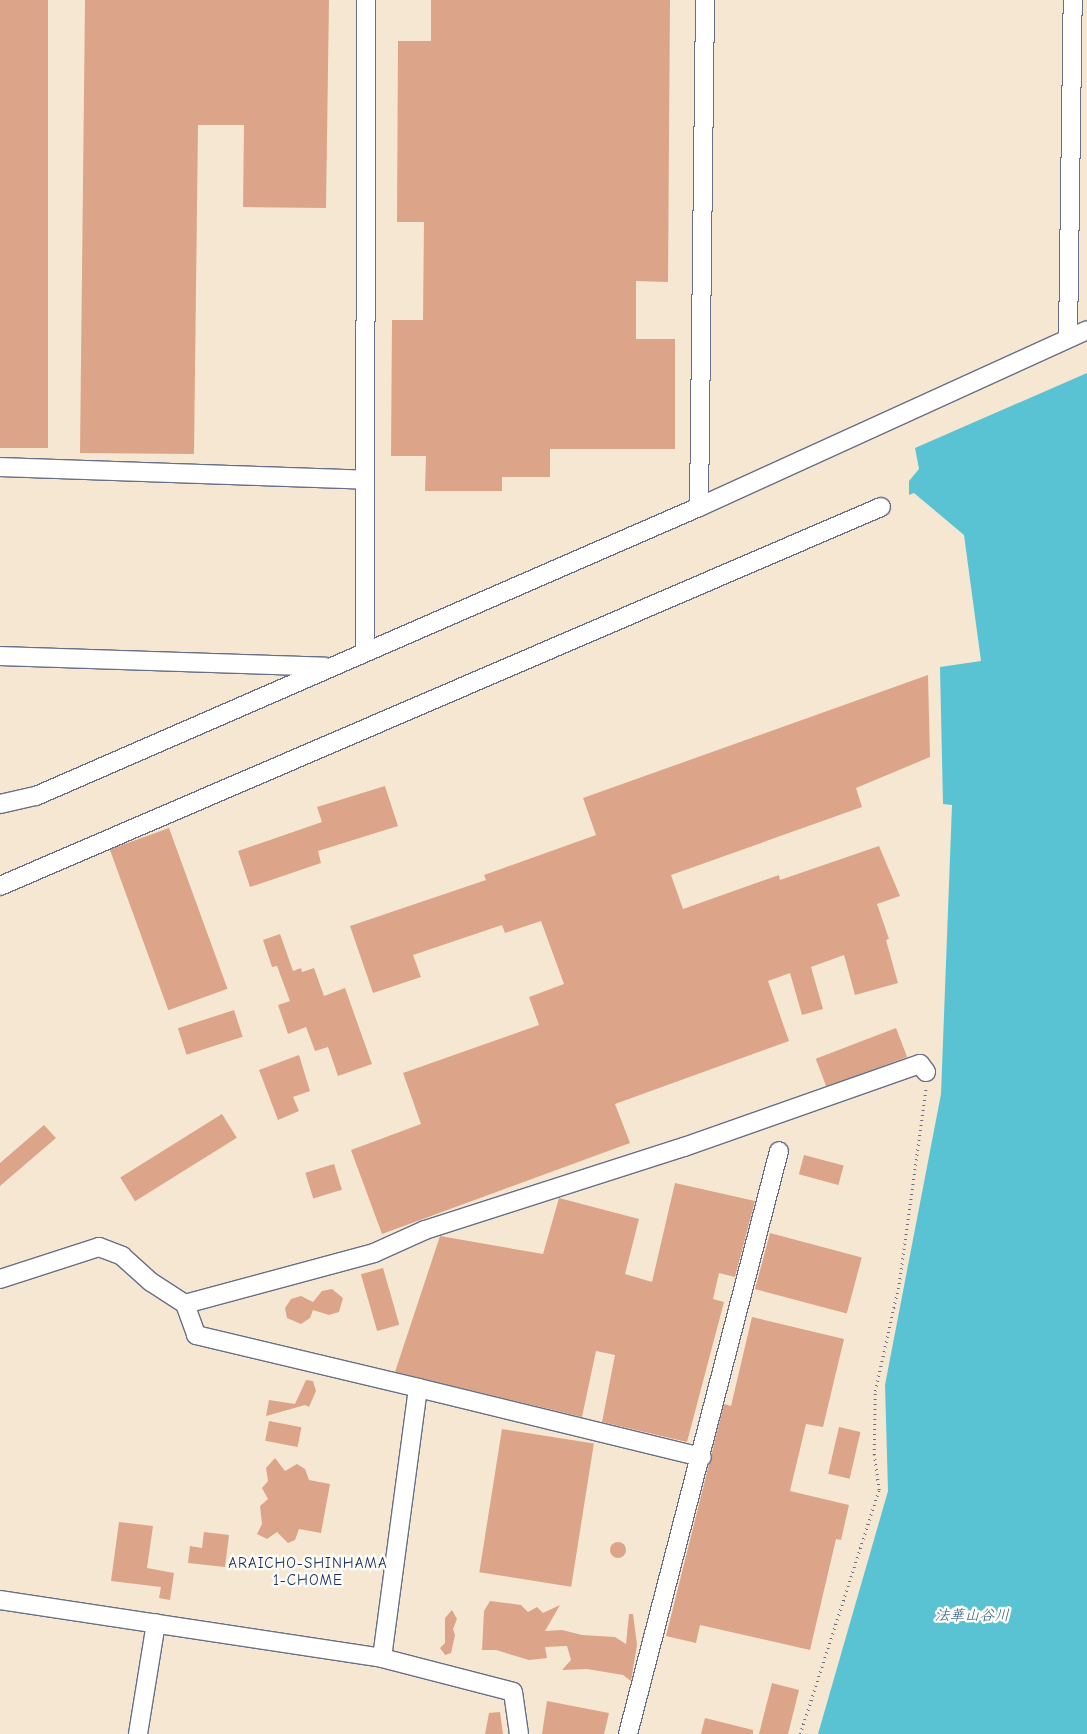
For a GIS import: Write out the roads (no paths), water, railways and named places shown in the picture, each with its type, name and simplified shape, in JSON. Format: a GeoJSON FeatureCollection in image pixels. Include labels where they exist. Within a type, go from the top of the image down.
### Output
{"type":"FeatureCollection","features":[{"type":"Feature","properties":{"kind":"street"},"geometry":{"type":"LineString","coordinates":[[365,652],[366,0]]}},
{"type":"Feature","properties":{"kind":"street"},"geometry":{"type":"LineString","coordinates":[[700,507],[705,0]]}},
{"type":"Feature","properties":{"kind":"street"},"geometry":{"type":"LineString","coordinates":[[1068,338],[1073,0]]}},
{"type":"Feature","properties":{"kind":"street"},"geometry":{"type":"LineString","coordinates":[[0,804],[36,796],[700,507],[1087,330]]}},
{"type":"Feature","properties":{"kind":"street"},"geometry":{"type":"LineString","coordinates":[[0,467],[365,480]]}},
{"type":"Feature","properties":{"kind":"street"},"geometry":{"type":"LineString","coordinates":[[0,886],[881,507]]}},
{"type":"Feature","properties":{"kind":"street"},"geometry":{"type":"LineString","coordinates":[[0,656],[331,667]]}},
{"type":"Feature","properties":{"kind":"street"},"geometry":{"type":"LineString","coordinates":[[185,1304],[374,1254],[425,1230],[684,1147],[920,1064],[926,1072]]}},
{"type":"Feature","properties":{"kind":"street"},"geometry":{"type":"LineString","coordinates":[[628,1734],[702,1457],[779,1151]]}},
{"type":"Feature","properties":{"kind":"street"},"geometry":{"type":"LineString","coordinates":[[0,1279],[100,1247],[122,1256],[151,1282],[185,1304],[196,1335],[702,1457]]}},
{"type":"Feature","properties":{"kind":"street"},"geometry":{"type":"LineString","coordinates":[[382,1658],[418,1388]]}},
{"type":"Feature","properties":{"kind":"street"},"geometry":{"type":"LineString","coordinates":[[0,1600],[382,1658],[513,1692],[519,1734]]}},
{"type":"Feature","properties":{"kind":"street"},"geometry":{"type":"LineString","coordinates":[[138,1734],[156,1623]]}},
{"type":"Feature","properties":{"kind":"water","name":"法華山谷川"},"geometry":{"type":"Polygon","coordinates":[[[1087,373],[1087,1734],[818,1734],[888,1491],[885,1385],[941,1094],[952,805],[943,804],[940,667],[981,661],[964,535],[914,493],[909,495],[909,481],[919,469],[915,448],[1087,373]]]}},
{"type":"Feature","properties":{"kind":"district","name":"ARAICHO-SHINHAMA 1-CHOME"},"geometry":{"type":"Point","coordinates":[308,1572]}}]}
